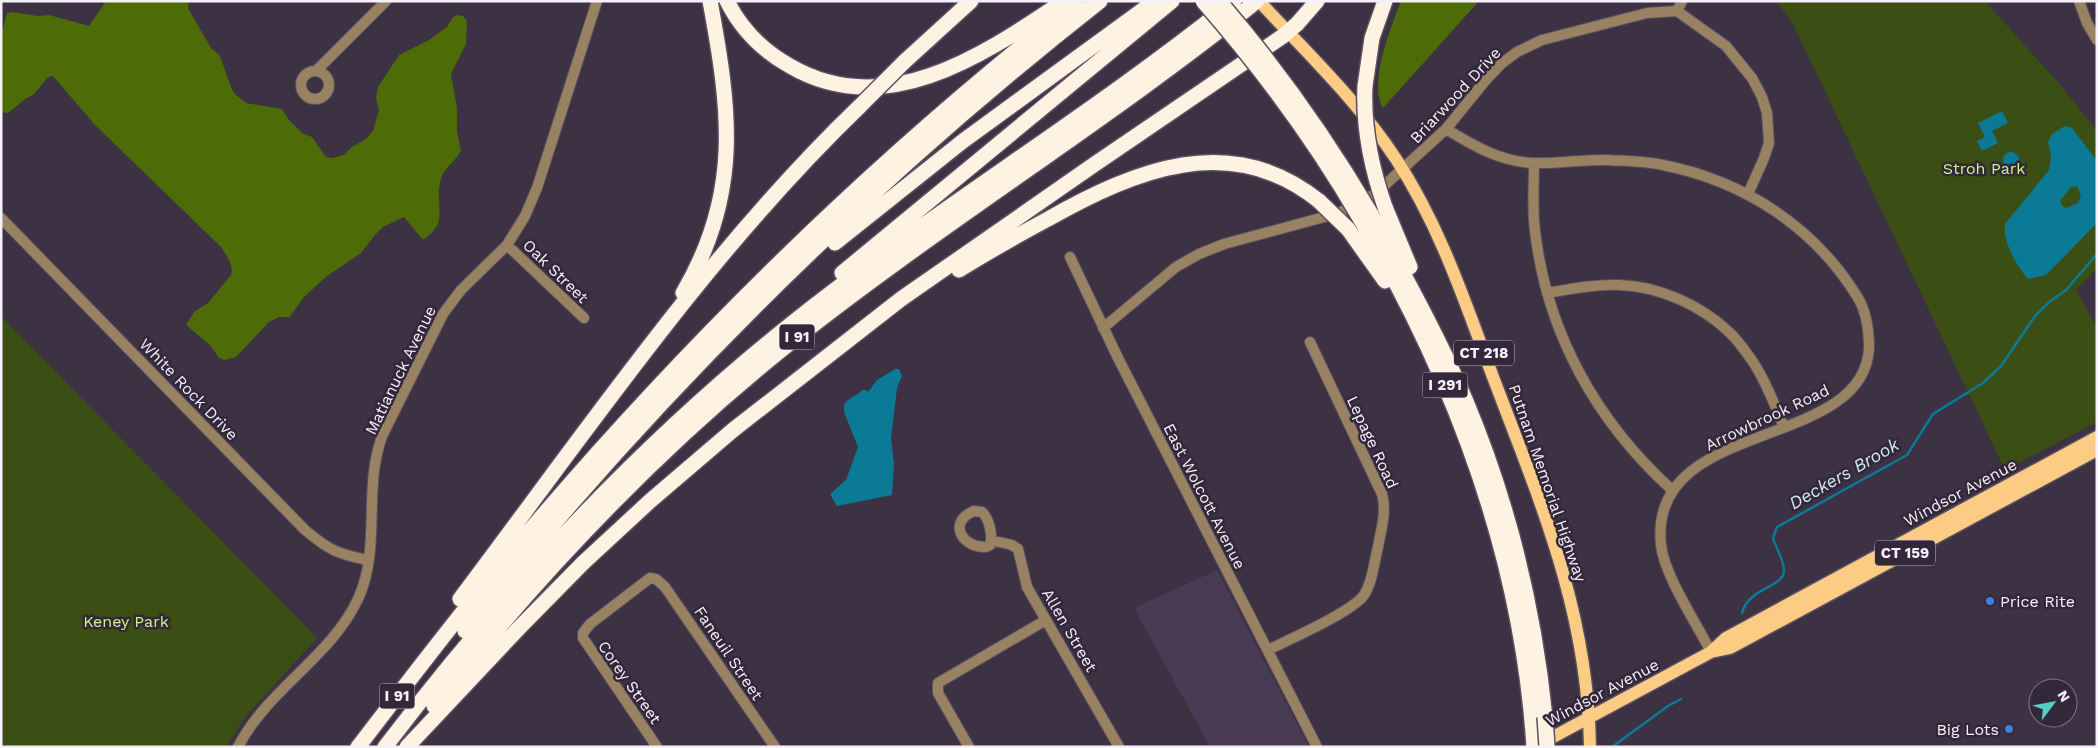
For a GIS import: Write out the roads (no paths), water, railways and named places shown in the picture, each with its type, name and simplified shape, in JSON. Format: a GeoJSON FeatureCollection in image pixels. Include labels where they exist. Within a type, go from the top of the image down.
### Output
{"type":"FeatureCollection","features":[{"type":"Feature","properties":{"kind":"highway"},"geometry":{"type":"LineString","coordinates":[[651,345],[696,270],[712,230],[722,192],[727,153],[727,114],[723,77],[710,1]]}},
{"type":"Feature","properties":{"kind":"highway"},"geometry":{"type":"LineString","coordinates":[[727,1],[737,19],[752,36],[785,63],[820,80],[839,85],[865,88],[907,83],[947,70],[1000,43],[1064,1]]}},
{"type":"Feature","properties":{"kind":"highway"},"geometry":{"type":"LineString","coordinates":[[435,646],[451,612],[651,345],[701,282],[767,203],[860,106],[904,62],[971,1]]}},
{"type":"Feature","properties":{"kind":"highway","name":"I 91"},"geometry":{"type":"LineString","coordinates":[[358,747],[435,646],[498,568],[646,400],[738,305],[829,216],[986,75],[1078,1]]}},
{"type":"Feature","properties":{"kind":"highway"},"geometry":{"type":"LineString","coordinates":[[376,747],[503,584],[614,456],[747,315],[872,195],[991,89],[1100,1]]}},
{"type":"Feature","properties":{"kind":"highway"},"geometry":{"type":"LineString","coordinates":[[671,394],[695,374],[785,287],[870,213],[969,136],[1155,1]]}},
{"type":"Feature","properties":{"kind":"highway"},"geometry":{"type":"LineString","coordinates":[[741,365],[768,337],[831,283],[1172,1]]}},
{"type":"Feature","properties":{"kind":"highway","name":"I 291"},"geometry":{"type":"LineString","coordinates":[[1203,1],[1255,64],[1366,217]]}},
{"type":"Feature","properties":{"kind":"highway","name":"I 291"},"geometry":{"type":"LineString","coordinates":[[1219,1],[1268,61],[1312,121],[1366,217],[1408,306],[1450,382],[1489,462],[1517,554],[1536,644],[1539,720],[1535,747]]}},
{"type":"Feature","properties":{"kind":"highway"},"geometry":{"type":"LineString","coordinates":[[385,747],[470,640],[554,544],[642,454],[741,365],[861,270],[1081,116],[1234,1]]}},
{"type":"Feature","properties":{"kind":"highway","name":"I 91"},"geometry":{"type":"LineString","coordinates":[[402,747],[475,655],[550,568],[632,484],[727,395],[866,284],[1109,114],[1258,1]]}},
{"type":"Feature","properties":{"kind":"highway"},"geometry":{"type":"LineString","coordinates":[[407,747],[538,608],[622,526],[733,430],[858,331],[944,269],[1288,33],[1317,1]]}},
{"type":"Feature","properties":{"kind":"highway"},"geometry":{"type":"LineString","coordinates":[[1385,1],[1372,38],[1365,86],[1364,108],[1368,141],[1376,179],[1385,207],[1444,347],[1450,382]]}},
{"type":"Feature","properties":{"kind":"highway"},"geometry":{"type":"LineString","coordinates":[[846,342],[966,265],[1104,189],[1146,173],[1191,163],[1224,162],[1240,164],[1278,176],[1320,201],[1348,229],[1388,284],[1432,364],[1450,382]]}},
{"type":"Feature","properties":{"kind":"highway","name":"I 291"},"geometry":{"type":"LineString","coordinates":[[1539,720],[1547,747]]}},
{"type":"Feature","properties":{"kind":"main road","name":"Putnam Memorial Highway"},"geometry":{"type":"LineString","coordinates":[[1258,1],[1362,114],[1403,170],[1423,204],[1442,245],[1567,581],[1578,627],[1586,680],[1590,717],[1590,747]]}},
{"type":"Feature","properties":{"kind":"main road","name":"Windsor Avenue"},"geometry":{"type":"LineString","coordinates":[[1535,747],[1711,652],[1730,648],[1770,620],[2096,443]]}},
{"type":"Feature","properties":{"kind":"street"},"geometry":{"type":"LineString","coordinates":[[316,71],[386,1]]}},
{"type":"Feature","properties":{"kind":"street","name":"Matianuck Avenue"},"geometry":{"type":"LineString","coordinates":[[238,747],[254,721],[346,620],[362,588],[368,560],[372,473],[376,453],[383,434],[443,314],[461,290],[508,245],[534,197],[597,1]]}},
{"type":"Feature","properties":{"kind":"street"},"geometry":{"type":"LineString","coordinates":[[2079,1],[2087,23],[2097,40]]}},
{"type":"Feature","properties":{"kind":"street","name":"Briarwood Drive"},"geometry":{"type":"LineString","coordinates":[[1103,328],[1170,272],[1199,254],[1224,244],[1352,208],[1375,194],[1446,129],[1501,64],[1531,44],[1679,6],[1726,46],[1752,78],[1762,97],[1767,113],[1769,143],[1748,194]]}},
{"type":"Feature","properties":{"kind":"street","name":"Arrowbrook Road"},"geometry":{"type":"LineString","coordinates":[[1446,129],[1480,149],[1500,157],[1534,163],[1590,160],[1660,164],[1707,176],[1748,194],[1774,210],[1823,249],[1847,280],[1862,304],[1867,320],[1868,353],[1864,370],[1854,387],[1844,398],[1825,410],[1709,460],[1688,472],[1672,490],[1664,507],[1660,525],[1665,565],[1711,652]]}},
{"type":"Feature","properties":{"kind":"street"},"geometry":{"type":"LineString","coordinates":[[1534,163],[1534,229],[1540,264],[1547,293],[1571,358],[1593,399],[1619,435],[1647,467],[1672,490]]}},
{"type":"Feature","properties":{"kind":"street","name":"White Rock Drive"},"geometry":{"type":"LineString","coordinates":[[1,218],[305,530],[327,548],[347,556],[368,560]]}},
{"type":"Feature","properties":{"kind":"street","name":"Oak Street"},"geometry":{"type":"LineString","coordinates":[[508,245],[584,318]]}},
{"type":"Feature","properties":{"kind":"street","name":"East Wolcott Avenue"},"geometry":{"type":"LineString","coordinates":[[1070,257],[1097,310],[1103,328],[1317,747]]}},
{"type":"Feature","properties":{"kind":"street"},"geometry":{"type":"LineString","coordinates":[[1547,293],[1589,286],[1620,285],[1650,289],[1680,299],[1730,332],[1754,363],[1784,427]]}},
{"type":"Feature","properties":{"kind":"street","name":"Lepage Road"},"geometry":{"type":"LineString","coordinates":[[1268,650],[1358,602],[1368,587],[1371,578],[1384,518],[1382,494],[1310,342]]}},
{"type":"Feature","properties":{"kind":"street","name":"Allen Street"},"geometry":{"type":"LineString","coordinates":[[991,540],[1012,545],[1018,549],[1025,582],[1119,747]]}},
{"type":"Feature","properties":{"kind":"street","name":"Corey Street"},"geometry":{"type":"LineString","coordinates":[[656,579],[644,580],[590,624],[583,633],[586,643],[657,747]]}},
{"type":"Feature","properties":{"kind":"street","name":"Faneuil Street"},"geometry":{"type":"LineString","coordinates":[[656,579],[665,587],[775,747]]}},
{"type":"Feature","properties":{"kind":"street"},"geometry":{"type":"LineString","coordinates":[[969,747],[938,693],[937,686],[942,680],[1046,620]]}},
{"type":"Feature","properties":{"kind":"water"},"geometry":{"type":"Polygon","coordinates":[[[2002,111],[2008,123],[1992,131],[1998,143],[1982,151],[1977,141],[1985,137],[1978,123],[2002,111]]]}},
{"type":"Feature","properties":{"kind":"water"},"geometry":{"type":"Polygon","coordinates":[[[2065,126],[2072,128],[2097,161],[2097,223],[2046,275],[2028,279],[2008,246],[2005,224],[2049,170],[2051,155],[2048,142],[2052,134],[2065,126]],[[2077,186],[2071,187],[2060,201],[2062,206],[2066,208],[2078,203],[2081,195],[2077,186]]]}},
{"type":"Feature","properties":{"kind":"water"},"geometry":{"type":"Polygon","coordinates":[[[2011,152],[2017,154],[2019,160],[2017,166],[2011,168],[2005,166],[2003,160],[2005,154],[2011,152]]]}},
{"type":"Feature","properties":{"kind":"water"},"geometry":{"type":"Polygon","coordinates":[[[895,369],[899,369],[902,376],[897,388],[891,438],[894,464],[892,495],[837,506],[830,494],[846,480],[858,447],[844,412],[844,405],[862,390],[868,392],[877,380],[895,369]]]}},
{"type":"Feature","properties":{"kind":"waterway","name":"Deckers Brook"},"geometry":{"type":"LineString","coordinates":[[1742,613],[1751,598],[1778,581],[1782,576],[1784,571],[1783,563],[1773,538],[1777,527],[1907,455],[1933,414],[1983,383],[2001,366],[2035,316],[2049,302],[2066,290],[2097,254]]}},
{"type":"Feature","properties":{"kind":"waterway","name":"Deckers Brook"},"geometry":{"type":"LineString","coordinates":[[1612,747],[1668,706],[1681,699]]}},
{"type":"Feature","properties":{"kind":"place","name":"Price Rite"},"geometry":{"type":"Point","coordinates":[1990,601]}},
{"type":"Feature","properties":{"kind":"place","name":"Big Lots"},"geometry":{"type":"Point","coordinates":[2009,729]}},
{"type":"Feature","properties":{"kind":"park label","name":"Stroh Park"},"geometry":{"type":"Point","coordinates":[1984,168]}},
{"type":"Feature","properties":{"kind":"park label","name":"Keney Park"},"geometry":{"type":"Point","coordinates":[126,621]}}]}
